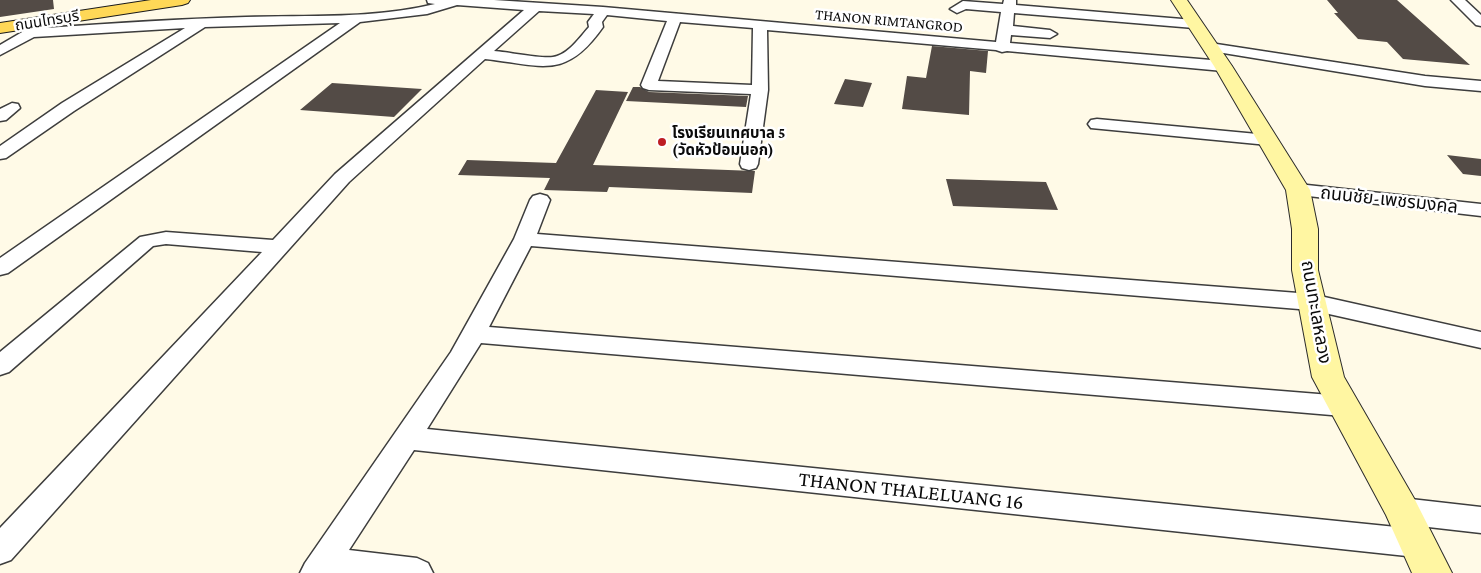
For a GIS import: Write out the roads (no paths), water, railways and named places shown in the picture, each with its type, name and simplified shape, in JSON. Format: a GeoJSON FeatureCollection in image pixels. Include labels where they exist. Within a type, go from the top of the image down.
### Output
{"type":"FeatureCollection","features":[{"type":"Feature","properties":{"kind":"main road","name":"ถนนไทรบุรี"},"geometry":{"type":"LineString","coordinates":[[0,22],[145,0]]}},
{"type":"Feature","properties":{"kind":"main road","name":"ถนนไทรบุรี"},"geometry":{"type":"LineString","coordinates":[[0,28],[182,0]]}},
{"type":"Feature","properties":{"kind":"main road","name":"ถนนทะเลหลวง"},"geometry":{"type":"LineString","coordinates":[[1179,0],[1216,56],[1298,190],[1305,229],[1305,270],[1328,377],[1402,511],[1432,573]]}},
{"type":"Feature","properties":{"kind":"street","name":"THANON RIMTANGROD"},"geometry":{"type":"LineString","coordinates":[[433,0],[535,7],[594,7],[645,16],[1002,48],[1216,56],[1481,86]]}},
{"type":"Feature","properties":{"kind":"street"},"geometry":{"type":"LineString","coordinates":[[645,16],[653,0]]}},
{"type":"Feature","properties":{"kind":"street"},"geometry":{"type":"LineString","coordinates":[[1457,0],[1481,22]]}},
{"type":"Feature","properties":{"kind":"street"},"geometry":{"type":"LineString","coordinates":[[31,33],[203,22],[358,17],[431,10],[460,2]]}},
{"type":"Feature","properties":{"kind":"street"},"geometry":{"type":"LineString","coordinates":[[957,8],[963,5],[1009,4],[1194,24]]}},
{"type":"Feature","properties":{"kind":"street"},"geometry":{"type":"LineString","coordinates":[[1002,48],[1009,4]]}},
{"type":"Feature","properties":{"kind":"street"},"geometry":{"type":"LineString","coordinates":[[0,550],[342,178],[535,7]]}},
{"type":"Feature","properties":{"kind":"street"},"geometry":{"type":"LineString","coordinates":[[483,54],[554,62],[562,60],[572,55],[596,28],[594,7]]}},
{"type":"Feature","properties":{"kind":"street"},"geometry":{"type":"LineString","coordinates":[[0,268],[358,17]]}},
{"type":"Feature","properties":{"kind":"street"},"geometry":{"type":"LineString","coordinates":[[675,18],[649,85],[760,90]]}},
{"type":"Feature","properties":{"kind":"street"},"geometry":{"type":"LineString","coordinates":[[0,51],[31,33],[46,21]]}},
{"type":"Feature","properties":{"kind":"street"},"geometry":{"type":"LineString","coordinates":[[0,154],[68,107],[203,22]]}},
{"type":"Feature","properties":{"kind":"street"},"geometry":{"type":"LineString","coordinates":[[749,164],[760,90],[760,26]]}},
{"type":"Feature","properties":{"kind":"street"},"geometry":{"type":"LineString","coordinates":[[1006,30],[1050,34]]}},
{"type":"Feature","properties":{"kind":"street"},"geometry":{"type":"LineString","coordinates":[[1097,124],[1268,140]]}},
{"type":"Feature","properties":{"kind":"street","name":"ถนนชัย-เพชรมงคล"},"geometry":{"type":"LineString","coordinates":[[1298,190],[1481,210]]}},
{"type":"Feature","properties":{"kind":"street"},"geometry":{"type":"LineString","coordinates":[[320,567],[461,357],[524,239],[540,200]]}},
{"type":"Feature","properties":{"kind":"street"},"geometry":{"type":"LineString","coordinates":[[0,366],[148,241],[166,238],[278,247]]}},
{"type":"Feature","properties":{"kind":"street"},"geometry":{"type":"LineString","coordinates":[[524,239],[1311,302],[1481,340]]}},
{"type":"Feature","properties":{"kind":"street"},"geometry":{"type":"LineString","coordinates":[[472,334],[1343,406]]}},
{"type":"Feature","properties":{"kind":"street","name":"THANON THALELUANG 16"},"geometry":{"type":"LineString","coordinates":[[406,438],[1416,543]]}},
{"type":"Feature","properties":{"kind":"street"},"geometry":{"type":"LineString","coordinates":[[1402,511],[1481,520]]}},
{"type":"Feature","properties":{"kind":"street"},"geometry":{"type":"LineString","coordinates":[[320,567],[417,573]]}},
{"type":"Feature","properties":{"kind":"place","name":"โรงเรียนเทศบาล 5 (วัดหัวป้อมนอก)"},"geometry":{"type":"Point","coordinates":[662,142]}}]}
